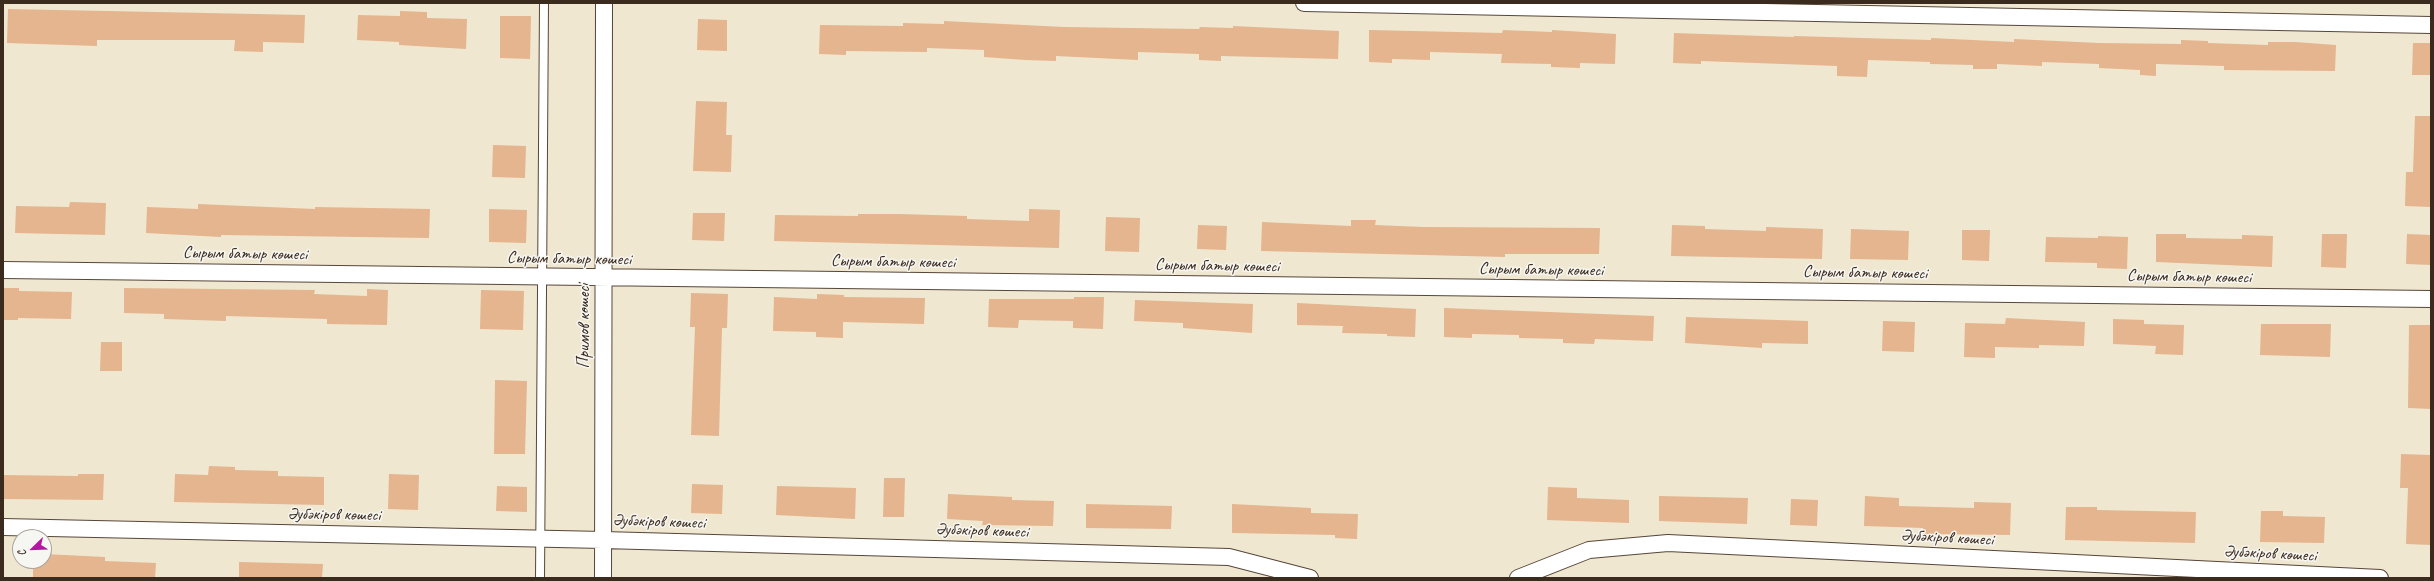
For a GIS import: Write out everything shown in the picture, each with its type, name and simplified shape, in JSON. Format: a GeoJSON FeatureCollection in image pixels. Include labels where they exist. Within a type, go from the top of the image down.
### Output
{"type":"FeatureCollection","features":[{"type":"Feature","properties":{"kind":"street","name":"Примов көшесі"},"geometry":{"type":"LineString","coordinates":[[603,578],[604,3]]}},
{"type":"Feature","properties":{"kind":"street"},"geometry":{"type":"LineString","coordinates":[[1304,3],[2431,25]]}},
{"type":"Feature","properties":{"kind":"street","name":"Сырым батыр көшесі"},"geometry":{"type":"LineString","coordinates":[[3,270],[541,278],[2431,299]]}},
{"type":"Feature","properties":{"kind":"street","name":"Әубәкіров көшесі"},"geometry":{"type":"LineString","coordinates":[[3,527],[540,538],[1229,557],[1310,578]]}},
{"type":"Feature","properties":{"kind":"street","name":"Әубәкіров көшесі"},"geometry":{"type":"LineString","coordinates":[[1518,578],[1589,550],[1668,543],[2380,578]]}},
{"type":"Feature","properties":{"kind":"lane"},"geometry":{"type":"LineString","coordinates":[[540,578],[544,3]]}},
{"type":"Feature","properties":{"kind":"building"},"geometry":{"type":"Polygon","coordinates":[[[8,9],[305,15],[304,43],[263,42],[263,52],[234,51],[235,40],[97,40],[97,46],[7,43],[8,9]]]}},
{"type":"Feature","properties":{"kind":"building"},"geometry":{"type":"Polygon","coordinates":[[[400,11],[427,12],[427,18],[467,19],[466,49],[399,45],[399,42],[357,40],[358,15],[400,16],[400,11]]]}},
{"type":"Feature","properties":{"kind":"building"},"geometry":{"type":"Polygon","coordinates":[[[500,16],[531,16],[530,59],[500,58],[500,16]]]}},
{"type":"Feature","properties":{"kind":"building"},"geometry":{"type":"Polygon","coordinates":[[[698,19],[727,20],[727,51],[697,50],[698,19]]]}},
{"type":"Feature","properties":{"kind":"building"},"geometry":{"type":"Polygon","coordinates":[[[944,21],[1064,27],[1199,29],[1200,27],[1233,28],[1233,26],[1339,31],[1338,59],[1221,56],[1221,61],[1199,60],[1199,54],[1138,52],[1138,60],[1056,56],[1056,61],[984,57],[984,50],[927,48],[927,52],[846,51],[846,55],[819,54],[820,25],[903,26],[903,23],[944,24],[944,21]]]}},
{"type":"Feature","properties":{"kind":"building"},"geometry":{"type":"Polygon","coordinates":[[[1369,30],[1502,33],[1503,30],[1552,32],[1552,30],[1616,34],[1615,64],[1580,63],[1580,68],[1551,67],[1551,64],[1501,63],[1502,54],[1430,52],[1430,60],[1392,59],[1392,63],[1369,62],[1369,30]]]}},
{"type":"Feature","properties":{"kind":"building"},"geometry":{"type":"Polygon","coordinates":[[[1674,33],[1931,40],[1931,38],[2014,42],[2014,39],[2099,43],[2181,44],[2181,40],[2208,41],[2208,43],[2268,45],[2268,42],[2295,42],[2336,45],[2335,71],[2224,70],[2224,66],[2156,64],[2156,76],[2140,75],[2140,70],[2099,68],[2099,64],[2042,62],[2042,66],[1997,64],[1997,69],[1973,69],[1973,65],[1868,60],[1867,77],[1837,76],[1837,66],[1701,61],[1701,64],[1673,63],[1674,33]]]}},
{"type":"Feature","properties":{"kind":"building"},"geometry":{"type":"Polygon","coordinates":[[[2413,43],[2431,43],[2431,75],[2412,75],[2413,43]]]}},
{"type":"Feature","properties":{"kind":"building"},"geometry":{"type":"Polygon","coordinates":[[[696,101],[727,102],[726,135],[732,135],[731,172],[693,171],[696,101]]]}},
{"type":"Feature","properties":{"kind":"building"},"geometry":{"type":"Polygon","coordinates":[[[2415,116],[2431,116],[2431,207],[2405,206],[2406,172],[2413,172],[2415,116]]]}},
{"type":"Feature","properties":{"kind":"building"},"geometry":{"type":"Polygon","coordinates":[[[493,145],[526,146],[525,178],[492,177],[493,145]]]}},
{"type":"Feature","properties":{"kind":"building"},"geometry":{"type":"Polygon","coordinates":[[[70,202],[106,203],[105,235],[15,233],[16,206],[69,207],[70,202]]]}},
{"type":"Feature","properties":{"kind":"building"},"geometry":{"type":"Polygon","coordinates":[[[198,204],[315,209],[315,207],[430,209],[429,238],[221,235],[221,237],[146,233],[147,207],[198,209],[198,204]]]}},
{"type":"Feature","properties":{"kind":"building"},"geometry":{"type":"Polygon","coordinates":[[[489,209],[527,210],[526,243],[489,242],[489,209]]]}},
{"type":"Feature","properties":{"kind":"building"},"geometry":{"type":"Polygon","coordinates":[[[1029,209],[1060,210],[1059,248],[774,241],[775,215],[858,216],[858,214],[899,214],[967,216],[967,219],[1029,221],[1029,209]]]}},
{"type":"Feature","properties":{"kind":"building"},"geometry":{"type":"Polygon","coordinates":[[[693,213],[725,213],[724,241],[692,240],[693,213]]]}},
{"type":"Feature","properties":{"kind":"building"},"geometry":{"type":"Polygon","coordinates":[[[1106,217],[1140,218],[1139,252],[1105,251],[1106,217]]]}},
{"type":"Feature","properties":{"kind":"building"},"geometry":{"type":"Polygon","coordinates":[[[1351,220],[1376,220],[1375,225],[1423,227],[1600,228],[1599,254],[1505,254],[1505,257],[1261,251],[1262,222],[1351,226],[1351,220]]]}},
{"type":"Feature","properties":{"kind":"building"},"geometry":{"type":"Polygon","coordinates":[[[1198,225],[1227,226],[1226,250],[1197,249],[1198,225]]]}},
{"type":"Feature","properties":{"kind":"building"},"geometry":{"type":"Polygon","coordinates":[[[1672,225],[1705,226],[1705,229],[1766,231],[1766,227],[1823,229],[1822,259],[1671,256],[1672,225]]]}},
{"type":"Feature","properties":{"kind":"building"},"geometry":{"type":"Polygon","coordinates":[[[1851,229],[1909,231],[1908,260],[1850,259],[1851,229]]]}},
{"type":"Feature","properties":{"kind":"building"},"geometry":{"type":"Polygon","coordinates":[[[1962,230],[1990,230],[1989,261],[1962,260],[1962,230]]]}},
{"type":"Feature","properties":{"kind":"building"},"geometry":{"type":"Polygon","coordinates":[[[2156,234],[2186,234],[2186,238],[2242,239],[2242,235],[2273,236],[2272,267],[2156,262],[2156,234]]]}},
{"type":"Feature","properties":{"kind":"building"},"geometry":{"type":"Polygon","coordinates":[[[2322,234],[2347,234],[2346,268],[2321,267],[2322,234]]]}},
{"type":"Feature","properties":{"kind":"building"},"geometry":{"type":"Polygon","coordinates":[[[2407,234],[2431,235],[2431,265],[2406,264],[2407,234]]]}},
{"type":"Feature","properties":{"kind":"building"},"geometry":{"type":"Polygon","coordinates":[[[2098,236],[2128,237],[2127,269],[2097,268],[2097,263],[2045,262],[2046,237],[2098,238],[2098,236]]]}},
{"type":"Feature","properties":{"kind":"building"},"geometry":{"type":"Polygon","coordinates":[[[3,288],[19,288],[19,291],[72,292],[71,319],[18,318],[18,320],[3,320],[3,288]]]}},
{"type":"Feature","properties":{"kind":"building"},"geometry":{"type":"Polygon","coordinates":[[[124,288],[315,290],[314,294],[367,296],[367,289],[388,290],[387,325],[327,324],[327,319],[226,316],[226,321],[164,319],[164,314],[124,313],[124,288]]]}},
{"type":"Feature","properties":{"kind":"building"},"geometry":{"type":"Polygon","coordinates":[[[481,290],[524,291],[523,330],[480,329],[481,290]]]}},
{"type":"Feature","properties":{"kind":"building"},"geometry":{"type":"Polygon","coordinates":[[[691,293],[728,294],[727,328],[722,328],[719,436],[691,435],[695,327],[690,327],[691,293]]]}},
{"type":"Feature","properties":{"kind":"building"},"geometry":{"type":"Polygon","coordinates":[[[817,294],[844,295],[844,297],[925,298],[924,324],[843,322],[843,338],[816,337],[816,332],[773,331],[774,297],[817,299],[817,294]]]}},
{"type":"Feature","properties":{"kind":"building"},"geometry":{"type":"Polygon","coordinates":[[[1074,297],[1104,297],[1103,329],[1073,328],[1073,321],[1019,320],[1018,328],[988,327],[989,299],[1074,299],[1074,297]]]}},
{"type":"Feature","properties":{"kind":"building"},"geometry":{"type":"Polygon","coordinates":[[[1135,300],[1253,304],[1252,333],[1183,328],[1183,323],[1134,321],[1135,300]]]}},
{"type":"Feature","properties":{"kind":"building"},"geometry":{"type":"Polygon","coordinates":[[[1297,303],[1416,309],[1415,337],[1387,336],[1387,334],[1342,333],[1343,326],[1297,325],[1297,303]]]}},
{"type":"Feature","properties":{"kind":"building"},"geometry":{"type":"Polygon","coordinates":[[[1444,308],[1654,316],[1653,341],[1595,339],[1594,344],[1563,343],[1563,339],[1519,338],[1519,335],[1472,334],[1472,338],[1444,337],[1444,308]]]}},
{"type":"Feature","properties":{"kind":"building"},"geometry":{"type":"Polygon","coordinates":[[[1686,317],[1808,321],[1808,344],[1762,343],[1762,348],[1685,343],[1686,317]]]}},
{"type":"Feature","properties":{"kind":"building"},"geometry":{"type":"Polygon","coordinates":[[[2006,318],[2085,322],[2084,346],[2039,345],[2039,348],[1995,347],[1995,358],[1964,357],[1965,323],[2005,324],[2006,318]]]}},
{"type":"Feature","properties":{"kind":"building"},"geometry":{"type":"Polygon","coordinates":[[[2113,319],[2144,320],[2144,324],[2184,325],[2183,355],[2155,354],[2156,346],[2113,344],[2113,319]]]}},
{"type":"Feature","properties":{"kind":"building"},"geometry":{"type":"Polygon","coordinates":[[[1883,321],[1915,322],[1914,352],[1882,351],[1883,321]]]}},
{"type":"Feature","properties":{"kind":"building"},"geometry":{"type":"Polygon","coordinates":[[[2261,324],[2331,324],[2330,357],[2260,355],[2261,324]]]}},
{"type":"Feature","properties":{"kind":"building"},"geometry":{"type":"Polygon","coordinates":[[[2409,325],[2431,325],[2431,409],[2408,408],[2409,325]]]}},
{"type":"Feature","properties":{"kind":"building"},"geometry":{"type":"Polygon","coordinates":[[[101,342],[122,342],[122,371],[100,371],[101,342]]]}},
{"type":"Feature","properties":{"kind":"building"},"geometry":{"type":"Polygon","coordinates":[[[495,380],[527,381],[525,454],[494,454],[495,380]]]}},
{"type":"Feature","properties":{"kind":"building"},"geometry":{"type":"Polygon","coordinates":[[[2401,454],[2431,455],[2431,545],[2406,544],[2408,488],[2400,488],[2401,454]]]}},
{"type":"Feature","properties":{"kind":"building"},"geometry":{"type":"Polygon","coordinates":[[[209,466],[235,467],[235,470],[278,471],[278,476],[324,477],[324,505],[174,502],[175,474],[208,475],[209,466]]]}},
{"type":"Feature","properties":{"kind":"building"},"geometry":{"type":"Polygon","coordinates":[[[78,474],[104,474],[103,500],[3,499],[3,475],[78,476],[78,474]]]}},
{"type":"Feature","properties":{"kind":"building"},"geometry":{"type":"Polygon","coordinates":[[[389,474],[419,475],[418,510],[388,509],[389,474]]]}},
{"type":"Feature","properties":{"kind":"building"},"geometry":{"type":"Polygon","coordinates":[[[884,478],[905,478],[904,517],[883,517],[884,478]]]}},
{"type":"Feature","properties":{"kind":"building"},"geometry":{"type":"Polygon","coordinates":[[[692,484],[723,485],[722,514],[691,513],[692,484]]]}},
{"type":"Feature","properties":{"kind":"building"},"geometry":{"type":"Polygon","coordinates":[[[497,486],[527,487],[527,512],[496,511],[497,486]]]}},
{"type":"Feature","properties":{"kind":"building"},"geometry":{"type":"Polygon","coordinates":[[[777,486],[856,488],[855,519],[776,515],[777,486]]]}},
{"type":"Feature","properties":{"kind":"building"},"geometry":{"type":"Polygon","coordinates":[[[1548,487],[1577,488],[1577,498],[1629,500],[1629,523],[1547,520],[1548,487]]]}},
{"type":"Feature","properties":{"kind":"building"},"geometry":{"type":"Polygon","coordinates":[[[948,494],[1012,497],[1012,500],[1054,501],[1053,526],[982,525],[983,521],[947,519],[948,494]]]}},
{"type":"Feature","properties":{"kind":"building"},"geometry":{"type":"Polygon","coordinates":[[[1659,496],[1748,498],[1747,524],[1659,521],[1659,496]]]}},
{"type":"Feature","properties":{"kind":"building"},"geometry":{"type":"Polygon","coordinates":[[[1865,496],[1899,498],[1899,506],[1974,508],[1974,502],[2011,503],[2010,535],[1923,534],[1923,528],[1864,526],[1865,496]]]}},
{"type":"Feature","properties":{"kind":"building"},"geometry":{"type":"Polygon","coordinates":[[[1791,499],[1818,500],[1817,526],[1790,525],[1791,499]]]}},
{"type":"Feature","properties":{"kind":"building"},"geometry":{"type":"Polygon","coordinates":[[[1086,504],[1172,506],[1171,529],[1086,528],[1086,504]]]}},
{"type":"Feature","properties":{"kind":"building"},"geometry":{"type":"Polygon","coordinates":[[[1232,504],[1311,508],[1311,513],[1358,514],[1357,539],[1335,538],[1335,535],[1232,533],[1232,504]]]}},
{"type":"Feature","properties":{"kind":"building"},"geometry":{"type":"Polygon","coordinates":[[[2066,507],[2097,507],[2097,510],[2196,512],[2195,543],[2065,540],[2066,507]]]}},
{"type":"Feature","properties":{"kind":"building"},"geometry":{"type":"Polygon","coordinates":[[[2261,511],[2283,511],[2283,516],[2325,517],[2324,543],[2260,542],[2261,511]]]}},
{"type":"Feature","properties":{"kind":"building"},"geometry":{"type":"Polygon","coordinates":[[[52,554],[105,557],[105,561],[156,563],[155,578],[33,578],[33,569],[52,569],[52,554]]]}},
{"type":"Feature","properties":{"kind":"building"},"geometry":{"type":"Polygon","coordinates":[[[239,562],[323,564],[322,578],[239,578],[239,562]]]}}]}
